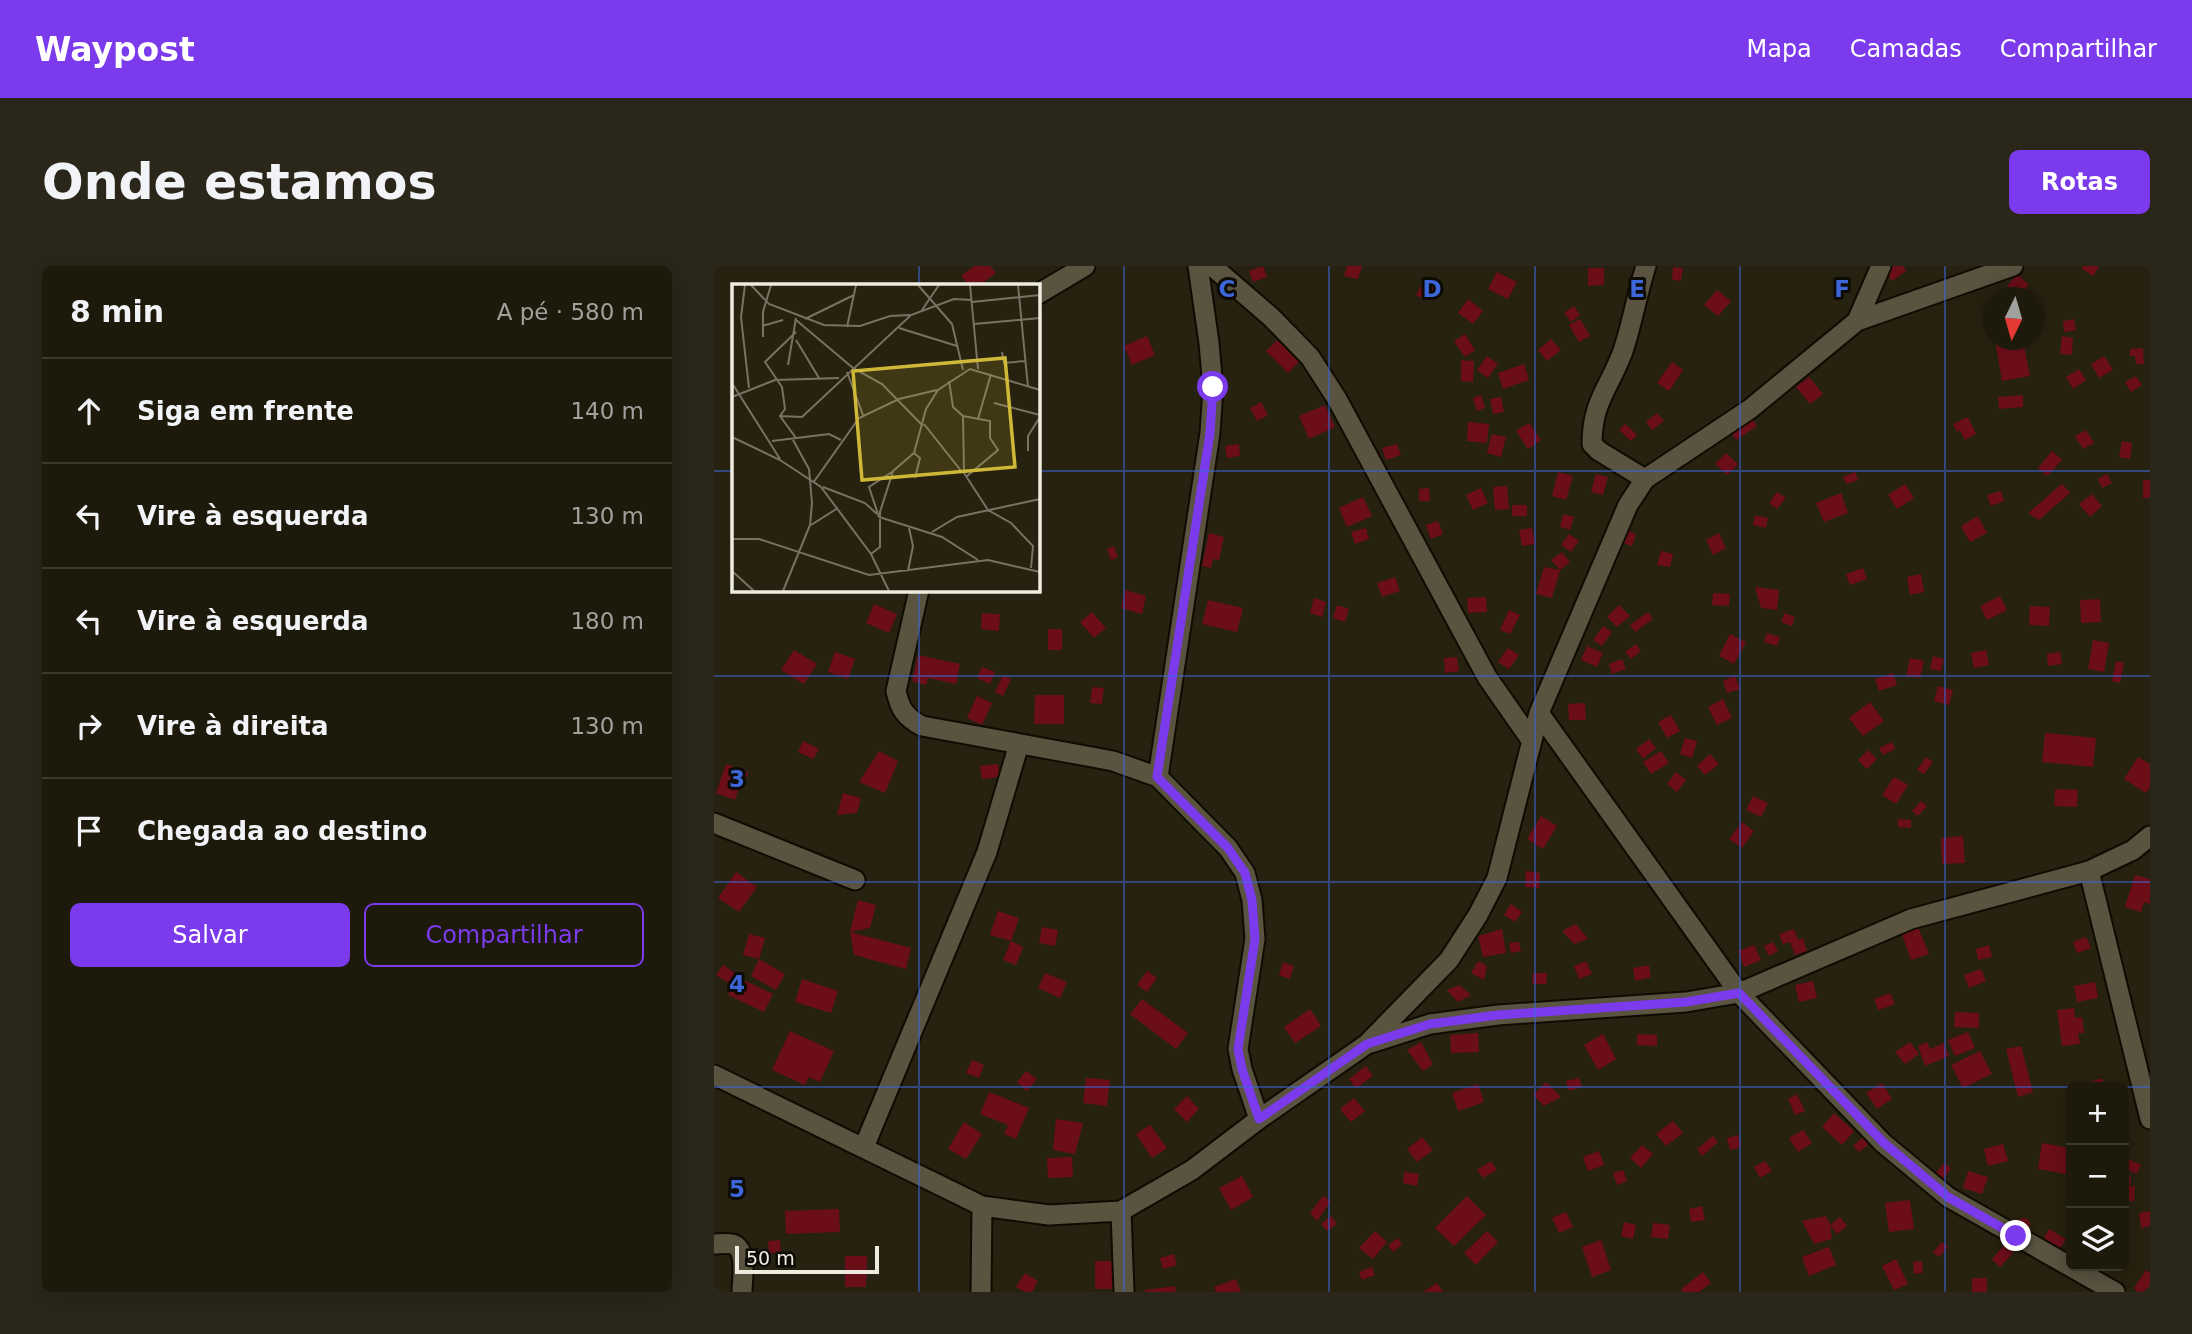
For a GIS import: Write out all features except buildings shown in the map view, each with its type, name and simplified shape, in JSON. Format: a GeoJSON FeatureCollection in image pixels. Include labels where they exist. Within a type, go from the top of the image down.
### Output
{"type":"FeatureCollection","features":[{"type":"Feature","properties":{"kind":"street"},"geometry":{"type":"LineString","coordinates":[[1040,293],[1085,266]]}},
{"type":"Feature","properties":{"kind":"street"},"geometry":{"type":"LineString","coordinates":[[1157,777],[1210,433],[1213,387],[1198,266]]}},
{"type":"Feature","properties":{"kind":"street"},"geometry":{"type":"LineString","coordinates":[[1212,266],[1310,357],[1337,399],[1487,677],[1531,740]]}},
{"type":"Feature","properties":{"kind":"street"},"geometry":{"type":"LineString","coordinates":[[1644,479],[1599,452],[1592,444],[1592,427],[1600,396],[1622,352],[1646,266]]}},
{"type":"Feature","properties":{"kind":"street"},"geometry":{"type":"LineString","coordinates":[[1857,321],[1881,266]]}},
{"type":"Feature","properties":{"kind":"street"},"geometry":{"type":"LineString","coordinates":[[714,1074],[982,1206],[1049,1214],[1121,1211],[1192,1170],[1259,1119],[1367,1044],[1449,960],[1478,915],[1497,878],[1539,713],[1628,505],[1644,479],[1750,409],[1857,321],[2013,266]]}},
{"type":"Feature","properties":{"kind":"street"},"geometry":{"type":"LineString","coordinates":[[919,592],[896,691],[899,706],[906,716],[922,726],[1113,761],[1157,777],[1228,848],[1245,873],[1252,900],[1255,939],[1238,1049],[1259,1119]]}},
{"type":"Feature","properties":{"kind":"street"},"geometry":{"type":"LineString","coordinates":[[1539,713],[1739,993],[1884,1143],[1948,1197],[2115,1292]]}},
{"type":"Feature","properties":{"kind":"street"},"geometry":{"type":"LineString","coordinates":[[864,1147],[987,852],[1019,744]]}},
{"type":"Feature","properties":{"kind":"street"},"geometry":{"type":"LineString","coordinates":[[714,823],[855,880]]}},
{"type":"Feature","properties":{"kind":"street"},"geometry":{"type":"LineString","coordinates":[[1367,1044],[1430,1024],[1498,1015],[1686,1002],[1739,993],[1912,919],[2090,871],[2133,850],[2150,836]]}},
{"type":"Feature","properties":{"kind":"street"},"geometry":{"type":"LineString","coordinates":[[2090,871],[2150,1119]]}},
{"type":"Feature","properties":{"kind":"street"},"geometry":{"type":"LineString","coordinates":[[981,1292],[982,1206]]}},
{"type":"Feature","properties":{"kind":"street"},"geometry":{"type":"LineString","coordinates":[[1121,1211],[1124,1292]]}},
{"type":"Feature","properties":{"kind":"street"},"geometry":{"type":"LineString","coordinates":[[714,1244],[733,1244],[739,1248],[741,1292]]}},
{"type":"Feature","properties":{"kind":"route"},"geometry":{"type":"LineString","coordinates":[[1213,387],[1210,433],[1157,777],[1228,848],[1245,873],[1252,900],[1255,939],[1238,1049],[1259,1119],[1367,1044],[1430,1024],[1498,1015],[1686,1002],[1739,993],[1884,1143],[1948,1197],[2016,1236]]}}]}
